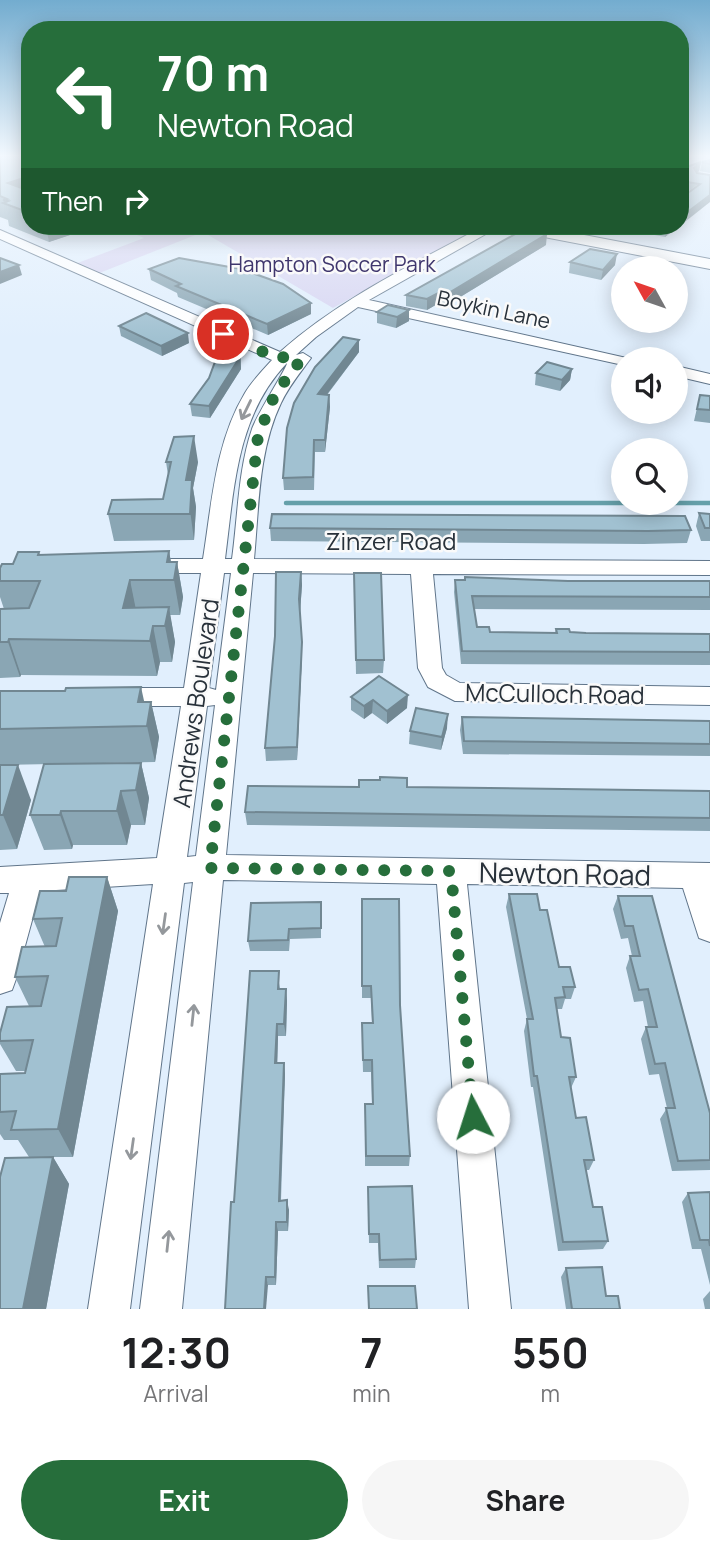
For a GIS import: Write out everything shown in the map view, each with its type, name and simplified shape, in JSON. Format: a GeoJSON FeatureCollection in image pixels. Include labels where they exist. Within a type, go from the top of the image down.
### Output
{"type":"FeatureCollection","features":[{"type":"Feature","properties":{"kind":"main road"},"geometry":{"type":"LineString","coordinates":[[560,235],[710,264]]}},
{"type":"Feature","properties":{"kind":"street"},"geometry":{"type":"LineString","coordinates":[[0,234],[292,359]]}},
{"type":"Feature","properties":{"kind":"street","name":"Andrews Boulevard"},"geometry":{"type":"LineString","coordinates":[[363,304],[478,235]]}},
{"type":"Feature","properties":{"kind":"street","name":"Andrews Boulevard"},"geometry":{"type":"LineString","coordinates":[[161,1309],[255,454],[262,422],[292,359],[322,323],[497,235]]}},
{"type":"Feature","properties":{"kind":"street","name":"Boykin Lane"},"geometry":{"type":"LineString","coordinates":[[363,304],[611,357]]}},
{"type":"Feature","properties":{"kind":"street","name":"Andrews Boulevard"},"geometry":{"type":"LineString","coordinates":[[109,1309],[224,491],[237,429],[251,399],[267,375],[292,359]]}},
{"type":"Feature","properties":{"kind":"street"},"geometry":{"type":"LineString","coordinates":[[688,374],[710,379]]}},
{"type":"Feature","properties":{"kind":"street","name":"Zinzer Road"},"geometry":{"type":"LineString","coordinates":[[126,566],[710,568]]}},
{"type":"Feature","properties":{"kind":"street","name":"McCulloch Road"},"geometry":{"type":"LineString","coordinates":[[421,566],[429,668],[437,681],[455,692],[710,696]]}},
{"type":"Feature","properties":{"kind":"street"},"geometry":{"type":"LineString","coordinates":[[83,697],[228,697]]}},
{"type":"Feature","properties":{"kind":"street","name":"Newton Road"},"geometry":{"type":"LineString","coordinates":[[14,880],[210,868],[702,875]]}},
{"type":"Feature","properties":{"kind":"street"},"geometry":{"type":"LineString","coordinates":[[451,871],[490,1309]]}},
{"type":"Feature","properties":{"kind":"street"},"geometry":{"type":"LineString","coordinates":[[702,875],[710,928]]}},
{"type":"Feature","properties":{"kind":"street"},"geometry":{"type":"LineString","coordinates":[[0,979],[14,880]]}},
{"type":"Feature","properties":{"kind":"green space","name":"Hampton Soccer Park"},"geometry":{"type":"Polygon","coordinates":[[[137,235],[195,235],[97,274],[75,264],[144,238],[137,235]]]}},
{"type":"Feature","properties":{"kind":"green space","name":"Hampton Soccer Park"},"geometry":{"type":"Polygon","coordinates":[[[208,235],[465,235],[333,308],[208,235]]]}},
{"type":"Feature","properties":{"kind":"building"},"geometry":{"type":"Polygon","coordinates":[[[513,235],[545,235],[447,294],[440,292],[427,299],[406,295],[513,235]]]}},
{"type":"Feature","properties":{"kind":"building"},"geometry":{"type":"Polygon","coordinates":[[[590,249],[617,254],[611,256],[611,261],[603,270],[570,262],[590,249]]]}},
{"type":"Feature","properties":{"kind":"building"},"geometry":{"type":"Polygon","coordinates":[[[0,258],[19,265],[0,272],[0,258]]]}},
{"type":"Feature","properties":{"kind":"building"},"geometry":{"type":"Polygon","coordinates":[[[179,258],[241,269],[283,284],[311,303],[267,324],[176,286],[181,284],[149,269],[179,258]]]}},
{"type":"Feature","properties":{"kind":"building"},"geometry":{"type":"Polygon","coordinates":[[[388,305],[409,310],[397,317],[377,312],[388,305]]]}},
{"type":"Feature","properties":{"kind":"building"},"geometry":{"type":"Polygon","coordinates":[[[146,313],[188,333],[161,346],[119,326],[146,313]]]}},
{"type":"Feature","properties":{"kind":"building"},"geometry":{"type":"Polygon","coordinates":[[[343,337],[359,340],[318,394],[329,395],[325,440],[314,440],[313,477],[283,478],[287,428],[294,403],[315,367],[343,337]]]}},
{"type":"Feature","properties":{"kind":"building"},"geometry":{"type":"Polygon","coordinates":[[[223,340],[240,347],[240,357],[209,406],[190,404],[209,378],[223,340]]]}},
{"type":"Feature","properties":{"kind":"building"},"geometry":{"type":"Polygon","coordinates":[[[547,362],[572,369],[562,380],[536,373],[547,362]]]}},
{"type":"Feature","properties":{"kind":"building"},"geometry":{"type":"Polygon","coordinates":[[[700,395],[710,396],[710,410],[697,409],[700,395]]]}},
{"type":"Feature","properties":{"kind":"building"},"geometry":{"type":"Polygon","coordinates":[[[194,436],[186,480],[192,480],[190,514],[108,514],[112,500],[163,499],[171,462],[166,462],[174,437],[194,436]]]}},
{"type":"Feature","properties":{"kind":"building"},"geometry":{"type":"Polygon","coordinates":[[[699,513],[710,514],[710,528],[705,528],[699,513]]]}},
{"type":"Feature","properties":{"kind":"building"},"geometry":{"type":"Polygon","coordinates":[[[272,514],[685,516],[691,530],[270,528],[272,514]]]}},
{"type":"Feature","properties":{"kind":"building"},"geometry":{"type":"Polygon","coordinates":[[[169,551],[167,562],[177,562],[174,580],[130,580],[123,608],[169,607],[165,626],[153,626],[150,641],[9,639],[8,642],[0,642],[0,609],[29,608],[40,581],[0,581],[2,564],[13,564],[18,552],[39,552],[38,555],[169,551]]]}},
{"type":"Feature","properties":{"kind":"building"},"geometry":{"type":"Polygon","coordinates":[[[276,572],[301,572],[299,599],[302,642],[297,747],[265,748],[275,636],[276,572]]]}},
{"type":"Feature","properties":{"kind":"building"},"geometry":{"type":"Polygon","coordinates":[[[354,573],[381,573],[384,660],[356,660],[354,573]]]}},
{"type":"Feature","properties":{"kind":"building"},"geometry":{"type":"Polygon","coordinates":[[[465,577],[568,581],[710,581],[710,597],[472,596],[477,627],[489,627],[490,632],[557,633],[556,629],[569,629],[570,632],[586,633],[710,634],[710,652],[462,651],[455,580],[465,580],[465,577]]]}},
{"type":"Feature","properties":{"kind":"building"},"geometry":{"type":"Polygon","coordinates":[[[379,676],[408,695],[387,711],[373,700],[364,706],[351,697],[379,676]]]}},
{"type":"Feature","properties":{"kind":"building"},"geometry":{"type":"Polygon","coordinates":[[[141,687],[138,702],[151,702],[147,726],[0,729],[0,691],[141,687]]]}},
{"type":"Feature","properties":{"kind":"building"},"geometry":{"type":"Polygon","coordinates":[[[416,708],[448,714],[442,737],[410,731],[416,708]]]}},
{"type":"Feature","properties":{"kind":"building"},"geometry":{"type":"Polygon","coordinates":[[[462,717],[710,721],[710,744],[464,741],[462,717]]]}},
{"type":"Feature","properties":{"kind":"building"},"geometry":{"type":"Polygon","coordinates":[[[141,763],[136,790],[121,791],[117,811],[61,811],[60,815],[30,815],[44,764],[141,763]]]}},
{"type":"Feature","properties":{"kind":"building"},"geometry":{"type":"Polygon","coordinates":[[[0,765],[18,765],[3,815],[0,815],[0,765]]]}},
{"type":"Feature","properties":{"kind":"building"},"geometry":{"type":"Polygon","coordinates":[[[380,777],[407,778],[407,787],[710,791],[710,818],[245,812],[248,786],[359,787],[359,780],[380,780],[380,777]]]}},
{"type":"Feature","properties":{"kind":"building"},"geometry":{"type":"Polygon","coordinates":[[[69,877],[107,877],[58,1129],[11,1130],[16,1111],[0,1112],[0,1074],[25,1073],[33,1040],[0,1041],[0,1033],[7,1007],[41,1006],[48,976],[15,977],[22,947],[56,946],[62,918],[33,919],[40,891],[66,891],[69,877]]]}},
{"type":"Feature","properties":{"kind":"building"},"geometry":{"type":"Polygon","coordinates":[[[509,894],[537,894],[540,910],[547,910],[559,967],[570,967],[575,987],[563,987],[565,997],[555,998],[561,1037],[570,1038],[576,1077],[569,1077],[576,1118],[586,1117],[594,1160],[584,1160],[593,1207],[602,1207],[608,1241],[563,1242],[537,1076],[534,1076],[527,1019],[533,1019],[509,894]]]}},
{"type":"Feature","properties":{"kind":"building"},"geometry":{"type":"Polygon","coordinates":[[[618,896],[652,896],[710,1113],[710,1160],[678,1161],[666,1108],[675,1108],[665,1063],[655,1064],[646,1027],[657,1027],[648,989],[639,990],[630,956],[640,956],[633,926],[625,926],[618,896]]]}},
{"type":"Feature","properties":{"kind":"building"},"geometry":{"type":"Polygon","coordinates":[[[362,899],[399,899],[400,1005],[410,1156],[366,1156],[365,1104],[373,1104],[372,1060],[363,1060],[362,1023],[373,1023],[371,986],[362,986],[362,899]]]}},
{"type":"Feature","properties":{"kind":"building"},"geometry":{"type":"Polygon","coordinates":[[[321,902],[321,928],[289,929],[288,940],[248,941],[251,903],[321,902]]]}},
{"type":"Feature","properties":{"kind":"building"},"geometry":{"type":"Polygon","coordinates":[[[250,971],[279,971],[278,989],[286,989],[284,1024],[277,1024],[275,1063],[284,1063],[279,1201],[287,1200],[287,1222],[276,1222],[275,1277],[266,1277],[264,1309],[225,1309],[231,1202],[234,1202],[250,971]]]}},
{"type":"Feature","properties":{"kind":"building"},"geometry":{"type":"Polygon","coordinates":[[[53,1157],[23,1309],[0,1309],[0,1177],[5,1158],[53,1157]]]}},
{"type":"Feature","properties":{"kind":"building"},"geometry":{"type":"Polygon","coordinates":[[[412,1186],[416,1259],[380,1260],[379,1234],[369,1234],[368,1187],[412,1186]]]}},
{"type":"Feature","properties":{"kind":"building"},"geometry":{"type":"Polygon","coordinates":[[[710,1192],[710,1246],[709,1240],[700,1240],[688,1193],[710,1192]]]}},
{"type":"Feature","properties":{"kind":"building"},"geometry":{"type":"Polygon","coordinates":[[[602,1267],[606,1296],[618,1296],[620,1309],[572,1309],[566,1268],[602,1267]]]}},
{"type":"Feature","properties":{"kind":"building"},"geometry":{"type":"Polygon","coordinates":[[[368,1286],[415,1286],[417,1309],[369,1309],[368,1286]]]}},
{"type":"Feature","properties":{"kind":"waterway"},"geometry":{"type":"LineString","coordinates":[[286,503],[710,503]]}},
{"type":"Feature","properties":{"kind":"route"},"geometry":{"type":"LineString","coordinates":[[223,334],[268,354],[300,361],[275,394],[258,436],[210,868],[451,871],[473,1117]]}}]}
